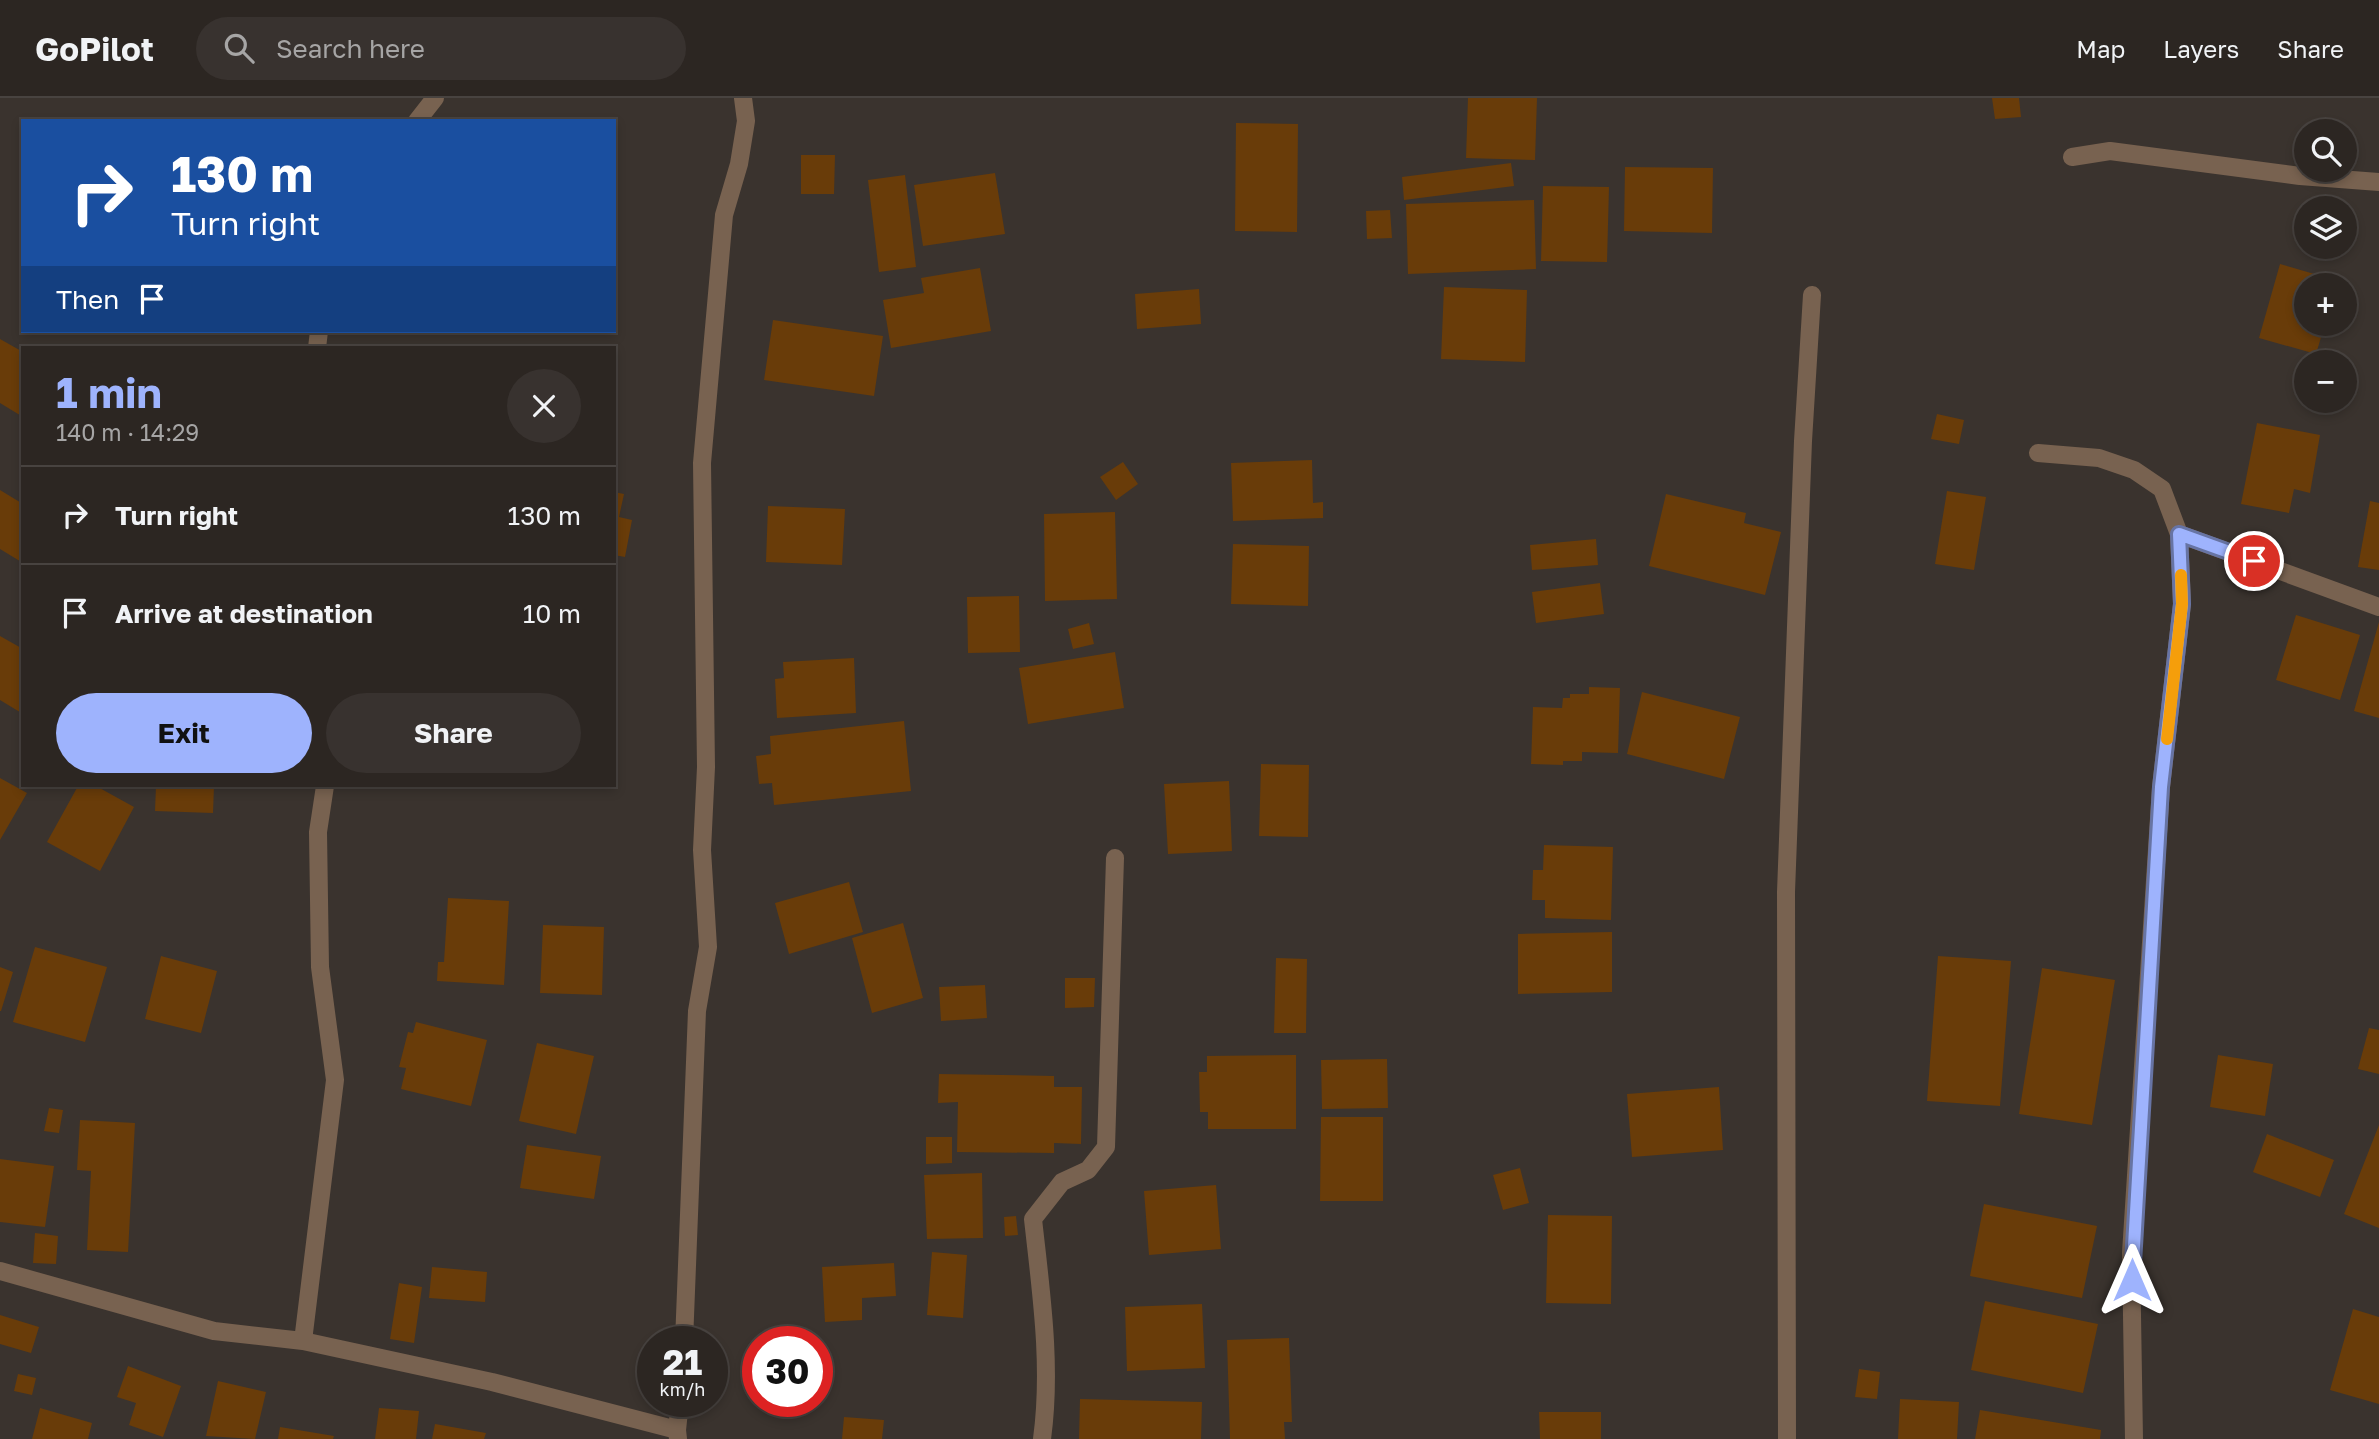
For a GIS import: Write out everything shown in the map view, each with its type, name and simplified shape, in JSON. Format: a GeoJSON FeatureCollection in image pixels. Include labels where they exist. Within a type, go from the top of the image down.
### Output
{"type":"FeatureCollection","features":[{"type":"Feature","properties":{"kind":"street"},"geometry":{"type":"LineString","coordinates":[[419,119],[435,98]]}},
{"type":"Feature","properties":{"kind":"street"},"geometry":{"type":"LineString","coordinates":[[685,1326],[697,1011],[708,947],[702,850],[706,767],[702,463],[724,215],[739,164],[746,121],[743,98]]}},
{"type":"Feature","properties":{"kind":"street"},"geometry":{"type":"LineString","coordinates":[[2072,157],[2110,151],[2300,176],[2379,181]]}},
{"type":"Feature","properties":{"kind":"street"},"geometry":{"type":"LineString","coordinates":[[1787,1439],[1786,892],[1803,441],[1812,295]]}},
{"type":"Feature","properties":{"kind":"street"},"geometry":{"type":"LineString","coordinates":[[2038,453],[2099,458],[2134,470],[2162,489],[2179,534],[2182,604],[2161,787],[2131,1253],[2134,1439]]}},
{"type":"Feature","properties":{"kind":"street"},"geometry":{"type":"LineString","coordinates":[[2179,534],[2379,607]]}},
{"type":"Feature","properties":{"kind":"street"},"geometry":{"type":"LineString","coordinates":[[303,1341],[335,1080],[320,967],[318,832],[325,787]]}},
{"type":"Feature","properties":{"kind":"street"},"geometry":{"type":"LineString","coordinates":[[1042,1439],[1047,1400],[1044,1321],[1033,1219],[1062,1182],[1088,1170],[1105,1147],[1115,858]]}},
{"type":"Feature","properties":{"kind":"street"},"geometry":{"type":"LineString","coordinates":[[0,1271],[214,1331],[303,1341],[492,1382],[678,1435],[679,1417]]}},
{"type":"Feature","properties":{"kind":"building"},"geometry":{"type":"Polygon","coordinates":[[[1468,98],[1537,98],[1535,160],[1466,158],[1468,98]]]}},
{"type":"Feature","properties":{"kind":"building"},"geometry":{"type":"Polygon","coordinates":[[[1992,98],[2019,98],[2021,117],[1995,119],[1992,98]]]}},
{"type":"Feature","properties":{"kind":"building"},"geometry":{"type":"Polygon","coordinates":[[[1236,123],[1298,124],[1297,232],[1235,231],[1236,123]]]}},
{"type":"Feature","properties":{"kind":"building"},"geometry":{"type":"Polygon","coordinates":[[[801,155],[835,155],[834,194],[801,194],[801,155]]]}},
{"type":"Feature","properties":{"kind":"building"},"geometry":{"type":"Polygon","coordinates":[[[1511,163],[1514,186],[1404,200],[1402,177],[1511,163]]]}},
{"type":"Feature","properties":{"kind":"building"},"geometry":{"type":"Polygon","coordinates":[[[1625,167],[1713,168],[1712,233],[1624,231],[1625,167]]]}},
{"type":"Feature","properties":{"kind":"building"},"geometry":{"type":"Polygon","coordinates":[[[995,173],[1005,234],[923,246],[914,185],[995,173]]]}},
{"type":"Feature","properties":{"kind":"building"},"geometry":{"type":"Polygon","coordinates":[[[905,175],[916,267],[879,272],[868,180],[905,175]]]}},
{"type":"Feature","properties":{"kind":"building"},"geometry":{"type":"Polygon","coordinates":[[[1543,186],[1609,187],[1607,262],[1541,261],[1543,186]]]}},
{"type":"Feature","properties":{"kind":"building"},"geometry":{"type":"Polygon","coordinates":[[[1534,200],[1536,269],[1408,274],[1406,204],[1534,200]]]}},
{"type":"Feature","properties":{"kind":"building"},"geometry":{"type":"Polygon","coordinates":[[[1390,210],[1392,238],[1367,239],[1366,211],[1390,210]]]}},
{"type":"Feature","properties":{"kind":"building"},"geometry":{"type":"Polygon","coordinates":[[[2280,264],[2311,273],[2294,273],[2294,336],[2321,336],[2317,350],[2302,350],[2259,338],[2280,264]]]}},
{"type":"Feature","properties":{"kind":"building"},"geometry":{"type":"Polygon","coordinates":[[[980,268],[991,331],[891,348],[883,300],[924,293],[921,278],[980,268]]]}},
{"type":"Feature","properties":{"kind":"building"},"geometry":{"type":"Polygon","coordinates":[[[1444,287],[1527,290],[1525,362],[1441,359],[1444,287]]]}},
{"type":"Feature","properties":{"kind":"building"},"geometry":{"type":"Polygon","coordinates":[[[1199,289],[1201,324],[1137,329],[1135,294],[1199,289]]]}},
{"type":"Feature","properties":{"kind":"building"},"geometry":{"type":"Polygon","coordinates":[[[773,320],[883,336],[874,396],[764,380],[773,320]]]}},
{"type":"Feature","properties":{"kind":"building"},"geometry":{"type":"Polygon","coordinates":[[[0,339],[21,351],[21,416],[0,403],[0,339]]]}},
{"type":"Feature","properties":{"kind":"building"},"geometry":{"type":"Polygon","coordinates":[[[1937,414],[1964,420],[1959,444],[1931,439],[1937,414]]]}},
{"type":"Feature","properties":{"kind":"building"},"geometry":{"type":"Polygon","coordinates":[[[2257,423],[2320,435],[2310,493],[2294,489],[2289,513],[2241,504],[2257,423]]]}},
{"type":"Feature","properties":{"kind":"building"},"geometry":{"type":"Polygon","coordinates":[[[1312,460],[1313,503],[1323,502],[1323,518],[1233,521],[1231,463],[1312,460]]]}},
{"type":"Feature","properties":{"kind":"building"},"geometry":{"type":"Polygon","coordinates":[[[1123,462],[1138,484],[1116,500],[1100,477],[1123,462]]]}},
{"type":"Feature","properties":{"kind":"building"},"geometry":{"type":"Polygon","coordinates":[[[0,490],[21,503],[21,562],[0,549],[0,490]]]}},
{"type":"Feature","properties":{"kind":"building"},"geometry":{"type":"Polygon","coordinates":[[[1947,491],[1986,497],[1974,570],[1935,564],[1947,491]]]}},
{"type":"Feature","properties":{"kind":"building"},"geometry":{"type":"Polygon","coordinates":[[[616,492],[624,494],[619,517],[632,520],[625,557],[616,555],[616,492]]]}},
{"type":"Feature","properties":{"kind":"building"},"geometry":{"type":"Polygon","coordinates":[[[1666,494],[1746,513],[1744,523],[1781,532],[1765,595],[1649,566],[1666,494]]]}},
{"type":"Feature","properties":{"kind":"building"},"geometry":{"type":"Polygon","coordinates":[[[2370,501],[2379,503],[2379,570],[2358,567],[2370,501]]]}},
{"type":"Feature","properties":{"kind":"building"},"geometry":{"type":"Polygon","coordinates":[[[768,506],[845,509],[842,565],[766,562],[768,506]]]}},
{"type":"Feature","properties":{"kind":"building"},"geometry":{"type":"Polygon","coordinates":[[[1115,512],[1117,599],[1045,601],[1044,514],[1115,512]]]}},
{"type":"Feature","properties":{"kind":"building"},"geometry":{"type":"Polygon","coordinates":[[[1596,539],[1598,565],[1532,570],[1530,545],[1596,539]]]}},
{"type":"Feature","properties":{"kind":"building"},"geometry":{"type":"Polygon","coordinates":[[[1233,544],[1309,546],[1308,606],[1231,604],[1233,544]]]}},
{"type":"Feature","properties":{"kind":"building"},"geometry":{"type":"Polygon","coordinates":[[[1600,583],[1604,614],[1536,623],[1532,592],[1600,583]]]}},
{"type":"Feature","properties":{"kind":"building"},"geometry":{"type":"Polygon","coordinates":[[[1019,596],[1020,652],[968,653],[967,597],[1019,596]]]}},
{"type":"Feature","properties":{"kind":"building"},"geometry":{"type":"Polygon","coordinates":[[[2296,615],[2360,635],[2340,700],[2276,680],[2296,615]]]}},
{"type":"Feature","properties":{"kind":"building"},"geometry":{"type":"Polygon","coordinates":[[[2379,622],[2379,718],[2354,711],[2379,622]]]}},
{"type":"Feature","properties":{"kind":"building"},"geometry":{"type":"Polygon","coordinates":[[[1089,623],[1094,644],[1073,649],[1068,629],[1089,623]]]}},
{"type":"Feature","properties":{"kind":"building"},"geometry":{"type":"Polygon","coordinates":[[[0,636],[21,648],[21,713],[0,700],[0,636]]]}},
{"type":"Feature","properties":{"kind":"building"},"geometry":{"type":"Polygon","coordinates":[[[1115,652],[1124,708],[1028,724],[1019,668],[1115,652]]]}},
{"type":"Feature","properties":{"kind":"building"},"geometry":{"type":"Polygon","coordinates":[[[854,658],[856,713],[777,718],[775,679],[784,678],[783,662],[854,658]]]}},
{"type":"Feature","properties":{"kind":"building"},"geometry":{"type":"Polygon","coordinates":[[[1589,687],[1620,688],[1618,753],[1582,752],[1582,761],[1563,761],[1563,765],[1531,764],[1533,707],[1562,708],[1563,698],[1570,698],[1570,694],[1589,694],[1589,687]]]}},
{"type":"Feature","properties":{"kind":"building"},"geometry":{"type":"Polygon","coordinates":[[[1642,692],[1740,717],[1724,779],[1627,754],[1642,692]]]}},
{"type":"Feature","properties":{"kind":"building"},"geometry":{"type":"Polygon","coordinates":[[[904,721],[911,791],[774,805],[772,783],[759,784],[756,756],[771,754],[770,736],[904,721]]]}},
{"type":"Feature","properties":{"kind":"building"},"geometry":{"type":"Polygon","coordinates":[[[1261,764],[1309,765],[1308,837],[1259,836],[1261,764]]]}},
{"type":"Feature","properties":{"kind":"building"},"geometry":{"type":"Polygon","coordinates":[[[0,778],[27,793],[0,840],[0,778]]]}},
{"type":"Feature","properties":{"kind":"building"},"geometry":{"type":"Polygon","coordinates":[[[1229,781],[1232,851],[1168,854],[1164,784],[1229,781]]]}},
{"type":"Feature","properties":{"kind":"building"},"geometry":{"type":"Polygon","coordinates":[[[77,787],[98,787],[134,807],[100,871],[47,842],[77,787]]]}},
{"type":"Feature","properties":{"kind":"building"},"geometry":{"type":"Polygon","coordinates":[[[156,787],[214,787],[213,813],[155,811],[156,787]]]}},
{"type":"Feature","properties":{"kind":"building"},"geometry":{"type":"Polygon","coordinates":[[[1544,845],[1613,847],[1611,920],[1545,918],[1545,900],[1532,900],[1533,870],[1543,870],[1544,845]]]}},
{"type":"Feature","properties":{"kind":"building"},"geometry":{"type":"Polygon","coordinates":[[[849,882],[863,932],[789,954],[775,903],[849,882]]]}},
{"type":"Feature","properties":{"kind":"building"},"geometry":{"type":"Polygon","coordinates":[[[448,898],[509,901],[504,985],[437,981],[438,962],[444,962],[448,898]]]}},
{"type":"Feature","properties":{"kind":"building"},"geometry":{"type":"Polygon","coordinates":[[[903,923],[923,998],[872,1013],[852,938],[903,923]]]}},
{"type":"Feature","properties":{"kind":"building"},"geometry":{"type":"Polygon","coordinates":[[[543,925],[604,927],[602,995],[540,993],[543,925]]]}},
{"type":"Feature","properties":{"kind":"building"},"geometry":{"type":"Polygon","coordinates":[[[1612,932],[1612,992],[1518,994],[1518,934],[1612,932]]]}},
{"type":"Feature","properties":{"kind":"building"},"geometry":{"type":"Polygon","coordinates":[[[35,947],[107,967],[85,1042],[13,1022],[35,947]]]}},
{"type":"Feature","properties":{"kind":"building"},"geometry":{"type":"Polygon","coordinates":[[[161,956],[217,971],[201,1033],[145,1019],[161,956]]]}},
{"type":"Feature","properties":{"kind":"building"},"geometry":{"type":"Polygon","coordinates":[[[1938,956],[2011,961],[2000,1106],[1927,1101],[1938,956]]]}},
{"type":"Feature","properties":{"kind":"building"},"geometry":{"type":"Polygon","coordinates":[[[1276,958],[1307,959],[1306,1033],[1274,1033],[1276,958]]]}},
{"type":"Feature","properties":{"kind":"building"},"geometry":{"type":"Polygon","coordinates":[[[0,967],[13,972],[1,1011],[0,1011],[0,967]]]}},
{"type":"Feature","properties":{"kind":"building"},"geometry":{"type":"Polygon","coordinates":[[[2042,968],[2115,980],[2092,1125],[2019,1114],[2042,968]]]}},
{"type":"Feature","properties":{"kind":"building"},"geometry":{"type":"Polygon","coordinates":[[[1065,978],[1095,978],[1094,1007],[1065,1008],[1065,978]]]}},
{"type":"Feature","properties":{"kind":"building"},"geometry":{"type":"Polygon","coordinates":[[[985,985],[987,1018],[941,1021],[939,987],[985,985]]]}},
{"type":"Feature","properties":{"kind":"building"},"geometry":{"type":"Polygon","coordinates":[[[416,1022],[487,1040],[471,1106],[401,1089],[406,1068],[399,1067],[408,1032],[413,1033],[416,1022]]]}},
{"type":"Feature","properties":{"kind":"building"},"geometry":{"type":"Polygon","coordinates":[[[2369,1028],[2379,1030],[2379,1074],[2358,1069],[2369,1028]]]}},
{"type":"Feature","properties":{"kind":"building"},"geometry":{"type":"Polygon","coordinates":[[[537,1043],[594,1056],[576,1134],[519,1121],[537,1043]]]}},
{"type":"Feature","properties":{"kind":"building"},"geometry":{"type":"Polygon","coordinates":[[[1296,1055],[1296,1129],[1208,1129],[1208,1112],[1200,1112],[1199,1072],[1207,1072],[1207,1056],[1296,1055]]]}},
{"type":"Feature","properties":{"kind":"building"},"geometry":{"type":"Polygon","coordinates":[[[2218,1055],[2273,1064],[2265,1116],[2210,1107],[2218,1055]]]}},
{"type":"Feature","properties":{"kind":"building"},"geometry":{"type":"Polygon","coordinates":[[[1387,1059],[1388,1108],[1322,1109],[1321,1060],[1387,1059]]]}},
{"type":"Feature","properties":{"kind":"building"},"geometry":{"type":"Polygon","coordinates":[[[939,1074],[1054,1076],[1054,1087],[1082,1087],[1081,1144],[1054,1143],[1054,1153],[957,1152],[958,1102],[938,1103],[939,1074]]]}},
{"type":"Feature","properties":{"kind":"building"},"geometry":{"type":"Polygon","coordinates":[[[1719,1087],[1723,1150],[1632,1157],[1627,1094],[1719,1087]]]}},
{"type":"Feature","properties":{"kind":"building"},"geometry":{"type":"Polygon","coordinates":[[[49,1108],[63,1110],[59,1133],[44,1131],[49,1108]]]}},
{"type":"Feature","properties":{"kind":"building"},"geometry":{"type":"Polygon","coordinates":[[[1321,1117],[1383,1117],[1383,1201],[1320,1201],[1321,1117]]]}},
{"type":"Feature","properties":{"kind":"building"},"geometry":{"type":"Polygon","coordinates":[[[80,1120],[135,1123],[128,1252],[87,1250],[91,1171],[77,1170],[80,1120]]]}},
{"type":"Feature","properties":{"kind":"building"},"geometry":{"type":"Polygon","coordinates":[[[2379,1125],[2379,1228],[2344,1214],[2379,1125]]]}},
{"type":"Feature","properties":{"kind":"building"},"geometry":{"type":"Polygon","coordinates":[[[2267,1134],[2334,1160],[2320,1197],[2253,1172],[2267,1134]]]}},
{"type":"Feature","properties":{"kind":"building"},"geometry":{"type":"Polygon","coordinates":[[[926,1137],[952,1137],[952,1163],[926,1164],[926,1137]]]}},
{"type":"Feature","properties":{"kind":"building"},"geometry":{"type":"Polygon","coordinates":[[[527,1145],[601,1156],[594,1199],[520,1188],[527,1145]]]}},
{"type":"Feature","properties":{"kind":"building"},"geometry":{"type":"Polygon","coordinates":[[[0,1159],[54,1166],[45,1227],[0,1222],[0,1159]]]}},
{"type":"Feature","properties":{"kind":"building"},"geometry":{"type":"Polygon","coordinates":[[[1520,1168],[1529,1203],[1503,1210],[1493,1175],[1520,1168]]]}},
{"type":"Feature","properties":{"kind":"building"},"geometry":{"type":"Polygon","coordinates":[[[982,1173],[983,1238],[927,1239],[924,1175],[982,1173]]]}},
{"type":"Feature","properties":{"kind":"building"},"geometry":{"type":"Polygon","coordinates":[[[1216,1185],[1221,1249],[1149,1255],[1144,1191],[1216,1185]]]}},
{"type":"Feature","properties":{"kind":"building"},"geometry":{"type":"Polygon","coordinates":[[[1984,1204],[2097,1226],[2082,1298],[1970,1276],[1984,1204]]]}},
{"type":"Feature","properties":{"kind":"building"},"geometry":{"type":"Polygon","coordinates":[[[1548,1215],[1612,1216],[1611,1304],[1546,1303],[1548,1215]]]}},
{"type":"Feature","properties":{"kind":"building"},"geometry":{"type":"Polygon","coordinates":[[[1016,1216],[1018,1235],[1005,1236],[1004,1217],[1016,1216]]]}},
{"type":"Feature","properties":{"kind":"building"},"geometry":{"type":"Polygon","coordinates":[[[35,1233],[58,1236],[56,1264],[33,1263],[35,1233]]]}},
{"type":"Feature","properties":{"kind":"building"},"geometry":{"type":"Polygon","coordinates":[[[932,1252],[967,1255],[963,1318],[927,1315],[932,1252]]]}},
{"type":"Feature","properties":{"kind":"building"},"geometry":{"type":"Polygon","coordinates":[[[894,1263],[896,1296],[862,1298],[862,1320],[825,1322],[822,1267],[894,1263]]]}},
{"type":"Feature","properties":{"kind":"building"},"geometry":{"type":"Polygon","coordinates":[[[432,1267],[487,1272],[485,1302],[429,1298],[432,1267]]]}},
{"type":"Feature","properties":{"kind":"building"},"geometry":{"type":"Polygon","coordinates":[[[399,1283],[422,1287],[414,1343],[390,1339],[399,1283]]]}},
{"type":"Feature","properties":{"kind":"building"},"geometry":{"type":"Polygon","coordinates":[[[1985,1301],[2098,1324],[2083,1393],[1971,1370],[1985,1301]]]}},
{"type":"Feature","properties":{"kind":"building"},"geometry":{"type":"Polygon","coordinates":[[[1202,1304],[1205,1368],[1127,1371],[1125,1307],[1202,1304]]]}},
{"type":"Feature","properties":{"kind":"building"},"geometry":{"type":"Polygon","coordinates":[[[2353,1309],[2379,1317],[2379,1404],[2330,1390],[2353,1309]]]}},
{"type":"Feature","properties":{"kind":"building"},"geometry":{"type":"Polygon","coordinates":[[[0,1315],[39,1327],[31,1353],[0,1344],[0,1315]]]}},
{"type":"Feature","properties":{"kind":"building"},"geometry":{"type":"Polygon","coordinates":[[[1289,1338],[1292,1422],[1284,1422],[1285,1439],[1230,1439],[1227,1340],[1289,1338]]]}},
{"type":"Feature","properties":{"kind":"building"},"geometry":{"type":"Polygon","coordinates":[[[128,1366],[181,1386],[163,1437],[129,1425],[136,1403],[117,1397],[128,1366]]]}},
{"type":"Feature","properties":{"kind":"building"},"geometry":{"type":"Polygon","coordinates":[[[1859,1369],[1880,1372],[1877,1399],[1855,1397],[1859,1369]]]}},
{"type":"Feature","properties":{"kind":"building"},"geometry":{"type":"Polygon","coordinates":[[[18,1374],[36,1378],[32,1395],[14,1391],[18,1374]]]}},
{"type":"Feature","properties":{"kind":"building"},"geometry":{"type":"Polygon","coordinates":[[[218,1381],[266,1392],[255,1439],[206,1436],[218,1381]]]}},
{"type":"Feature","properties":{"kind":"building"},"geometry":{"type":"Polygon","coordinates":[[[1080,1399],[1202,1402],[1201,1439],[1079,1439],[1080,1399]]]}},
{"type":"Feature","properties":{"kind":"building"},"geometry":{"type":"Polygon","coordinates":[[[1900,1399],[1959,1402],[1957,1439],[1898,1439],[1900,1399]]]}},
{"type":"Feature","properties":{"kind":"building"},"geometry":{"type":"Polygon","coordinates":[[[40,1408],[92,1423],[88,1439],[32,1439],[40,1408]]]}},
{"type":"Feature","properties":{"kind":"building"},"geometry":{"type":"Polygon","coordinates":[[[379,1408],[419,1411],[416,1439],[375,1439],[379,1408]]]}},
{"type":"Feature","properties":{"kind":"building"},"geometry":{"type":"Polygon","coordinates":[[[1980,1410],[2101,1430],[2100,1439],[1975,1439],[1980,1410]]]}},
{"type":"Feature","properties":{"kind":"building"},"geometry":{"type":"Polygon","coordinates":[[[1539,1412],[1601,1412],[1601,1439],[1540,1439],[1539,1412]]]}},
{"type":"Feature","properties":{"kind":"building"},"geometry":{"type":"Polygon","coordinates":[[[844,1417],[884,1420],[882,1439],[842,1439],[844,1417]]]}},
{"type":"Feature","properties":{"kind":"building"},"geometry":{"type":"Polygon","coordinates":[[[435,1424],[486,1433],[484,1439],[432,1439],[435,1424]]]}},
{"type":"Feature","properties":{"kind":"building"},"geometry":{"type":"Polygon","coordinates":[[[280,1427],[334,1436],[333,1439],[278,1439],[280,1427]]]}},
{"type":"Feature","properties":{"kind":"slow traffic"},"geometry":{"type":"LineString","coordinates":[[2167,739],[2182,604],[2181,575]]}},
{"type":"Feature","properties":{"kind":"route"},"geometry":{"type":"LineString","coordinates":[[2132,1280],[2131,1253],[2161,787],[2182,604],[2179,534],[2254,561]]}}]}
